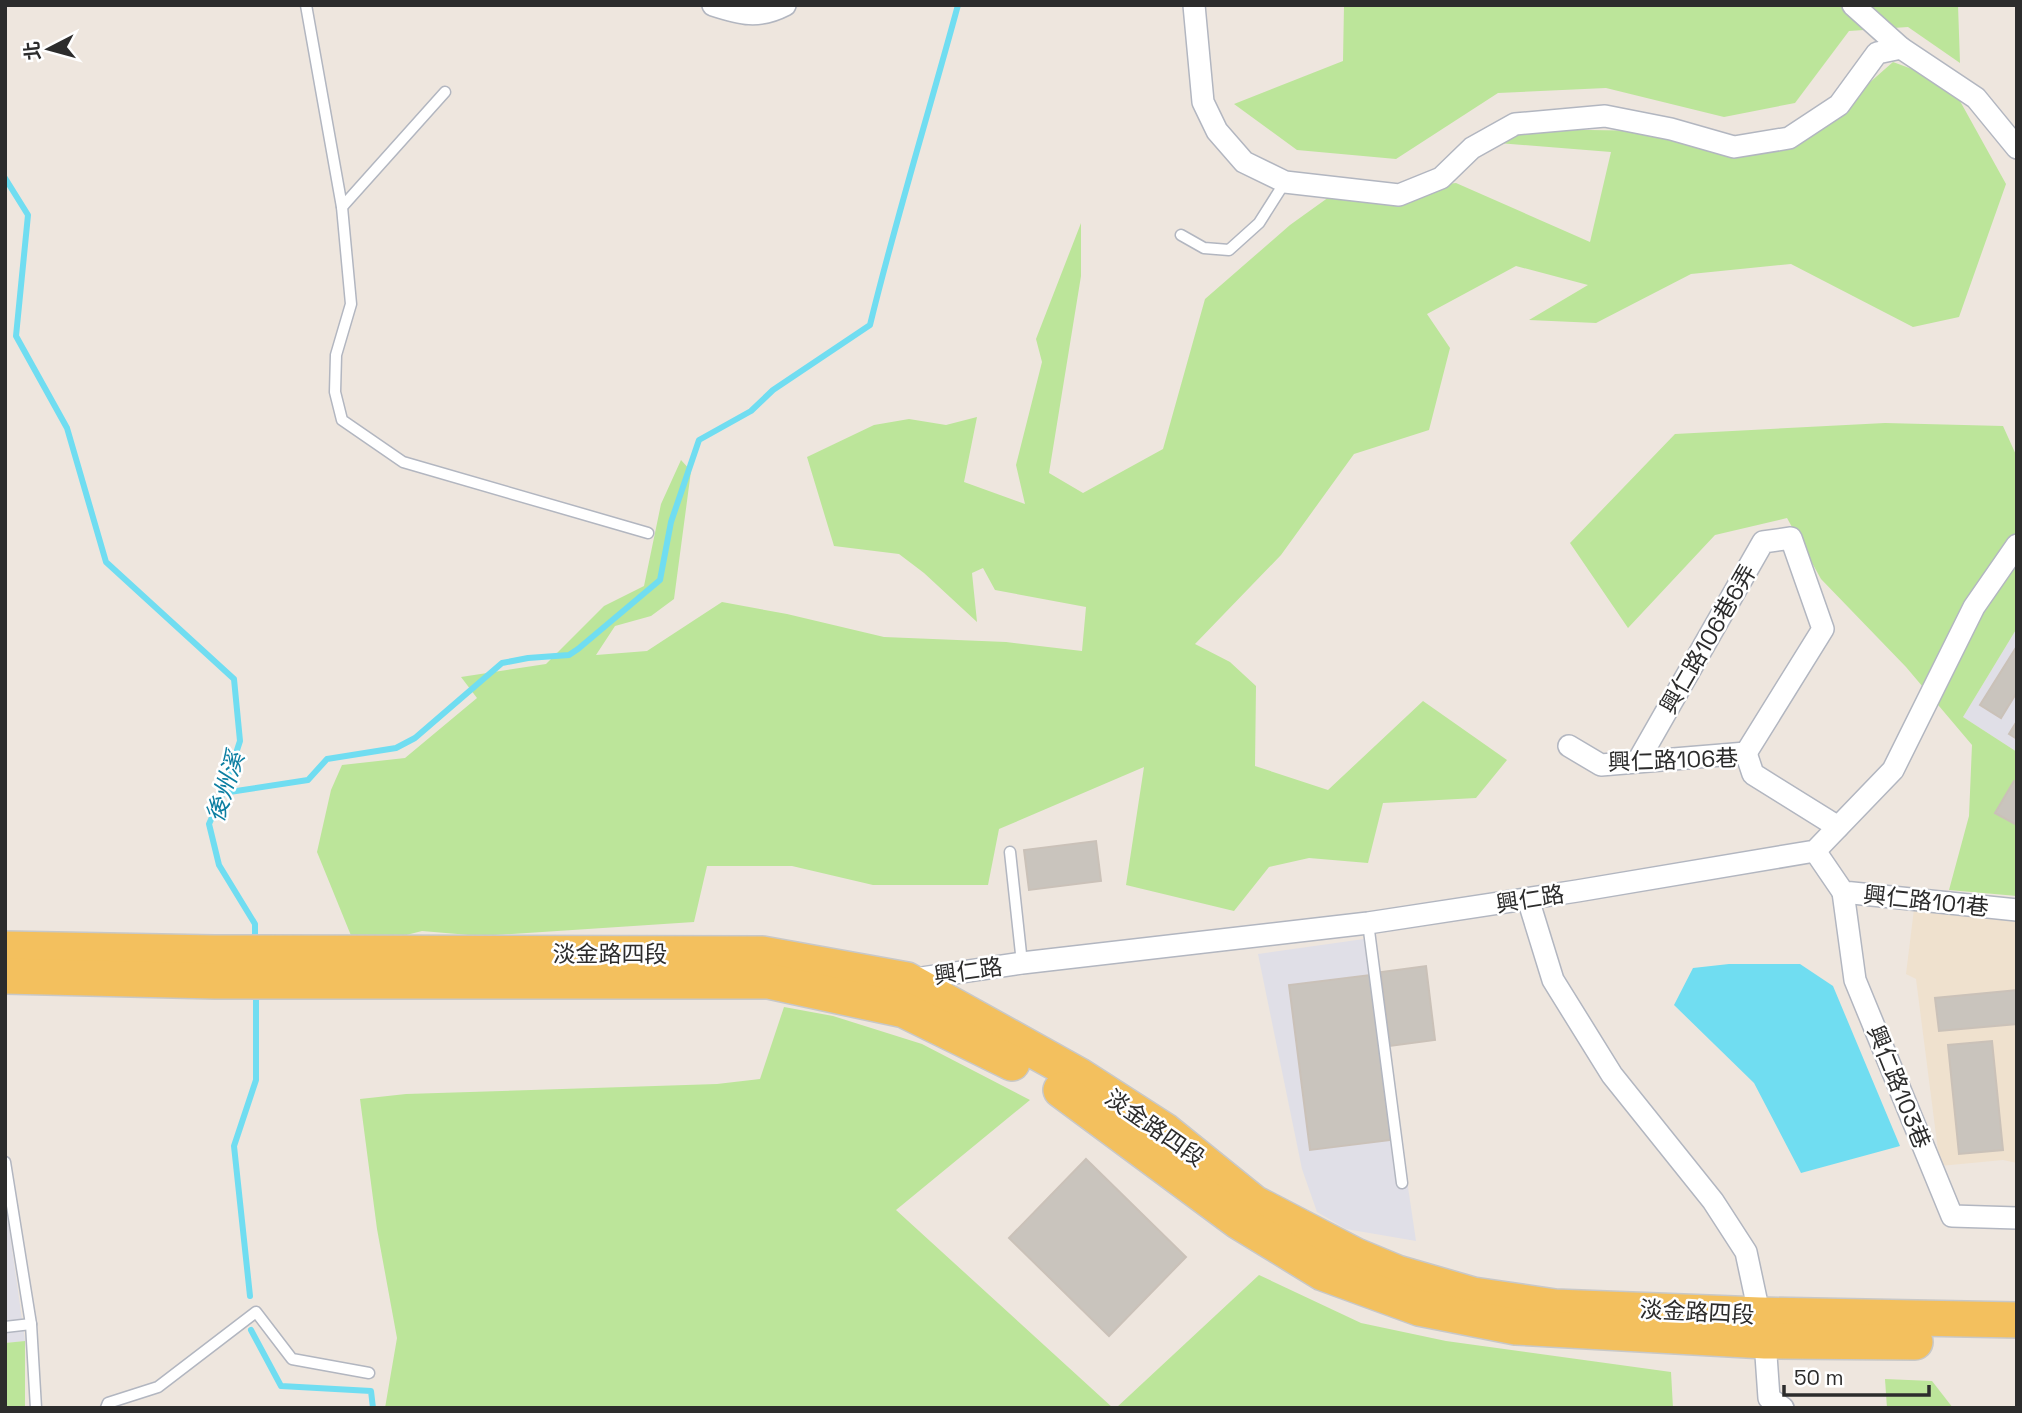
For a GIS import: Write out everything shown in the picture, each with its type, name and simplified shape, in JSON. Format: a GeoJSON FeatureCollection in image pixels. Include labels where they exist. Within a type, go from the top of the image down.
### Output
{"type":"FeatureCollection","features":[{"type":"Feature","properties":{"kind":"main road"},"geometry":{"type":"LineString","coordinates":[[5,949],[214,967]]}},
{"type":"Feature","properties":{"kind":"main road","name":"淡金路四段"},"geometry":{"type":"LineString","coordinates":[[214,967],[762,954],[906,995],[1078,1075],[1154,1124],[1254,1203],[1356,1256],[1397,1273],[1473,1295],[1555,1307],[1762,1329],[2017,1344]]}},
{"type":"Feature","properties":{"kind":"main road"},"geometry":{"type":"LineString","coordinates":[[5,976],[214,967]]}},
{"type":"Feature","properties":{"kind":"main road","name":"淡金路四段"},"geometry":{"type":"LineString","coordinates":[[1762,1329],[2017,1320]]}},
{"type":"Feature","properties":{"kind":"street"},"geometry":{"type":"LineString","coordinates":[[713,5],[738,13],[768,14],[785,5]]}},
{"type":"Feature","properties":{"kind":"street"},"geometry":{"type":"LineString","coordinates":[[1194,5],[1203,102],[1217,131],[1244,162],[1285,182],[1399,195],[1441,178],[1472,148],[1515,124],[1605,117],[1671,129],[1734,147],[1789,138],[1839,105],[1877,53],[1901,48]]}},
{"type":"Feature","properties":{"kind":"street"},"geometry":{"type":"LineString","coordinates":[[1853,5],[1901,48],[1976,98],[2017,148]]}},
{"type":"Feature","properties":{"kind":"street","name":"興仁路106巷6弄"},"geometry":{"type":"LineString","coordinates":[[1638,761],[1763,542],[1791,538],[1823,629],[1746,752]]}},
{"type":"Feature","properties":{"kind":"street"},"geometry":{"type":"LineString","coordinates":[[1815,851],[1893,771],[1974,607],[2017,545]]}},
{"type":"Feature","properties":{"kind":"street","name":"興仁路106巷"},"geometry":{"type":"LineString","coordinates":[[1569,746],[1601,765],[1746,752],[1753,774],[1838,827]]}},
{"type":"Feature","properties":{"kind":"street","name":"興仁路101巷"},"geometry":{"type":"LineString","coordinates":[[1815,851],[1843,892],[2017,910]]}},
{"type":"Feature","properties":{"kind":"street","name":"興仁路"},"geometry":{"type":"LineString","coordinates":[[906,995],[1022,963],[1368,923],[1815,851]]}},
{"type":"Feature","properties":{"kind":"street","name":"興仁路103巷"},"geometry":{"type":"LineString","coordinates":[[1843,892],[1855,980],[1952,1216],[2017,1218]]}},
{"type":"Feature","properties":{"kind":"street"},"geometry":{"type":"LineString","coordinates":[[1528,899],[1553,980],[1612,1075],[1713,1201],[1746,1252],[1762,1329],[1773,1404]]}},
{"type":"Feature","properties":{"kind":"lane"},"geometry":{"type":"LineString","coordinates":[[306,5],[342,207],[351,304],[337,355],[335,393],[342,420],[403,461],[648,533]]}},
{"type":"Feature","properties":{"kind":"lane"},"geometry":{"type":"LineString","coordinates":[[342,207],[445,92]]}},
{"type":"Feature","properties":{"kind":"lane"},"geometry":{"type":"LineString","coordinates":[[1181,235],[1204,248],[1229,250],[1259,223],[1285,182]]}},
{"type":"Feature","properties":{"kind":"lane"},"geometry":{"type":"LineString","coordinates":[[1010,852],[1022,963]]}},
{"type":"Feature","properties":{"kind":"lane"},"geometry":{"type":"LineString","coordinates":[[1368,923],[1402,1183]]}},
{"type":"Feature","properties":{"kind":"lane"},"geometry":{"type":"LineString","coordinates":[[5,1162],[31,1324],[36,1408]]}},
{"type":"Feature","properties":{"kind":"lane"},"geometry":{"type":"LineString","coordinates":[[106,1408],[108,1403],[158,1387],[256,1312],[292,1359],[369,1373]]}},
{"type":"Feature","properties":{"kind":"lane"},"geometry":{"type":"LineString","coordinates":[[5,1327],[31,1324]]}},
{"type":"Feature","properties":{"kind":"shaded area"},"geometry":{"type":"Polygon","coordinates":[[[2017,628],[2017,752],[1963,717],[2017,628]]]}},
{"type":"Feature","properties":{"kind":"shaded area"},"geometry":{"type":"Polygon","coordinates":[[[1914,909],[2017,920],[2017,1163],[2003,1160],[1940,1166],[1916,979],[1906,974],[1914,909]]]}},
{"type":"Feature","properties":{"kind":"shaded area"},"geometry":{"type":"Polygon","coordinates":[[[1371,938],[1416,1241],[1346,1229],[1317,1212],[1302,1169],[1258,954],[1371,938]]]}},
{"type":"Feature","properties":{"kind":"shaded area"},"geometry":{"type":"Polygon","coordinates":[[[5,1199],[25,1341],[5,1343],[5,1199]]]}},
{"type":"Feature","properties":{"kind":"green space"},"geometry":{"type":"Polygon","coordinates":[[[1344,5],[1958,5],[1960,63],[1908,27],[1849,31],[1795,103],[1724,117],[1606,88],[1498,93],[1396,159],[1297,150],[1234,104],[1343,61],[1344,5]]]}},
{"type":"Feature","properties":{"kind":"green space"},"geometry":{"type":"Polygon","coordinates":[[[1893,62],[1950,83],[2006,184],[1959,317],[1913,327],[1791,264],[1691,274],[1596,323],[1529,320],[1588,285],[1516,266],[1427,314],[1450,348],[1429,430],[1354,454],[1281,555],[1195,644],[1230,662],[1256,686],[1255,766],[1328,790],[1423,701],[1507,760],[1476,798],[1383,803],[1368,863],[1309,858],[1269,867],[1234,911],[1126,885],[1144,767],[999,829],[988,885],[873,885],[792,866],[707,866],[694,922],[481,936],[422,931],[375,943],[352,938],[317,852],[331,790],[342,765],[405,758],[477,698],[461,677],[546,664],[604,606],[644,586],[661,504],[681,460],[691,471],[674,599],[651,616],[615,626],[596,655],[647,651],[722,602],[884,637],[1006,642],[1082,651],[1086,607],[995,590],[983,568],[972,573],[977,622],[924,573],[899,554],[834,546],[807,457],[874,425],[909,419],[946,425],[977,417],[964,482],[1025,504],[1016,465],[1042,362],[1036,339],[1081,223],[1081,276],[1049,473],[1083,493],[1163,449],[1205,299],[1290,225],[1329,197],[1456,183],[1590,242],[1611,152],[1498,143],[1518,129],[1654,131],[1731,158],[1810,135],[1893,62]]]}},
{"type":"Feature","properties":{"kind":"green space"},"geometry":{"type":"Polygon","coordinates":[[[1885,423],[2003,426],[2017,457],[2017,628],[1963,717],[2017,752],[2017,896],[1949,890],[1969,816],[1972,745],[1906,667],[1821,579],[1787,518],[1715,535],[1628,628],[1570,543],[1675,434],[1885,423]]]}},
{"type":"Feature","properties":{"kind":"green space"},"geometry":{"type":"Polygon","coordinates":[[[784,1007],[833,1016],[922,1044],[1030,1100],[896,1210],[1113,1408],[385,1408],[397,1338],[377,1229],[360,1099],[406,1094],[717,1084],[760,1079],[784,1007]]]}},
{"type":"Feature","properties":{"kind":"green space"},"geometry":{"type":"Polygon","coordinates":[[[1259,1275],[1361,1323],[1446,1341],[1671,1372],[1673,1408],[1116,1408],[1259,1275]]]}},
{"type":"Feature","properties":{"kind":"green space"},"geometry":{"type":"Polygon","coordinates":[[[25,1341],[25,1408],[5,1408],[5,1343],[25,1341]]]}},
{"type":"Feature","properties":{"kind":"green space"},"geometry":{"type":"Polygon","coordinates":[[[1885,1379],[1932,1381],[1953,1408],[1887,1408],[1885,1379]]]}},
{"type":"Feature","properties":{"kind":"water"},"geometry":{"type":"Polygon","coordinates":[[[1729,964],[1800,964],[1833,986],[1900,1146],[1801,1173],[1754,1083],[1674,1005],[1693,968],[1729,964]]]}},
{"type":"Feature","properties":{"kind":"building"},"geometry":{"type":"Polygon","coordinates":[[[2017,646],[2017,692],[2001,718],[1980,705],[2017,646]]]}},
{"type":"Feature","properties":{"kind":"building"},"geometry":{"type":"Polygon","coordinates":[[[2017,721],[2017,739],[2009,734],[2017,721]]]}},
{"type":"Feature","properties":{"kind":"building"},"geometry":{"type":"Polygon","coordinates":[[[2014,781],[2017,783],[2017,825],[1995,813],[2014,781]]]}},
{"type":"Feature","properties":{"kind":"building"},"geometry":{"type":"Polygon","coordinates":[[[1096,841],[1101,881],[1029,890],[1024,850],[1096,841]]]}},
{"type":"Feature","properties":{"kind":"building"},"geometry":{"type":"Polygon","coordinates":[[[1426,966],[1435,1040],[1390,1046],[1381,972],[1426,966]]]}},
{"type":"Feature","properties":{"kind":"building"},"geometry":{"type":"Polygon","coordinates":[[[1370,975],[1391,1140],[1310,1150],[1289,985],[1370,975]]]}},
{"type":"Feature","properties":{"kind":"building"},"geometry":{"type":"Polygon","coordinates":[[[2017,990],[2017,1024],[1939,1031],[1935,998],[2017,990]]]}},
{"type":"Feature","properties":{"kind":"building"},"geometry":{"type":"Polygon","coordinates":[[[1992,1041],[2003,1150],[1959,1154],[1948,1045],[1992,1041]]]}},
{"type":"Feature","properties":{"kind":"building"},"geometry":{"type":"Polygon","coordinates":[[[1086,1159],[1186,1257],[1109,1336],[1009,1238],[1086,1159]]]}},
{"type":"Feature","properties":{"kind":"waterway"},"geometry":{"type":"LineString","coordinates":[[223,793],[308,780],[327,759],[396,748],[415,738],[502,663],[569,655],[660,580],[671,522],[699,440],[751,411],[773,390],[870,325],[958,5]]}},
{"type":"Feature","properties":{"kind":"waterway","name":"後州溪"},"geometry":{"type":"LineString","coordinates":[[5,178],[28,215],[16,336],[67,428],[106,562],[234,679],[240,741],[223,793],[209,824],[219,865],[255,924],[255,944]]}},
{"type":"Feature","properties":{"kind":"waterway","name":"後州溪"},"geometry":{"type":"LineString","coordinates":[[250,1296],[234,1146],[256,1080],[256,993]]}},
{"type":"Feature","properties":{"kind":"waterway","name":"後州溪"},"geometry":{"type":"LineString","coordinates":[[251,1330],[281,1386],[371,1391],[373,1408]]}}]}
